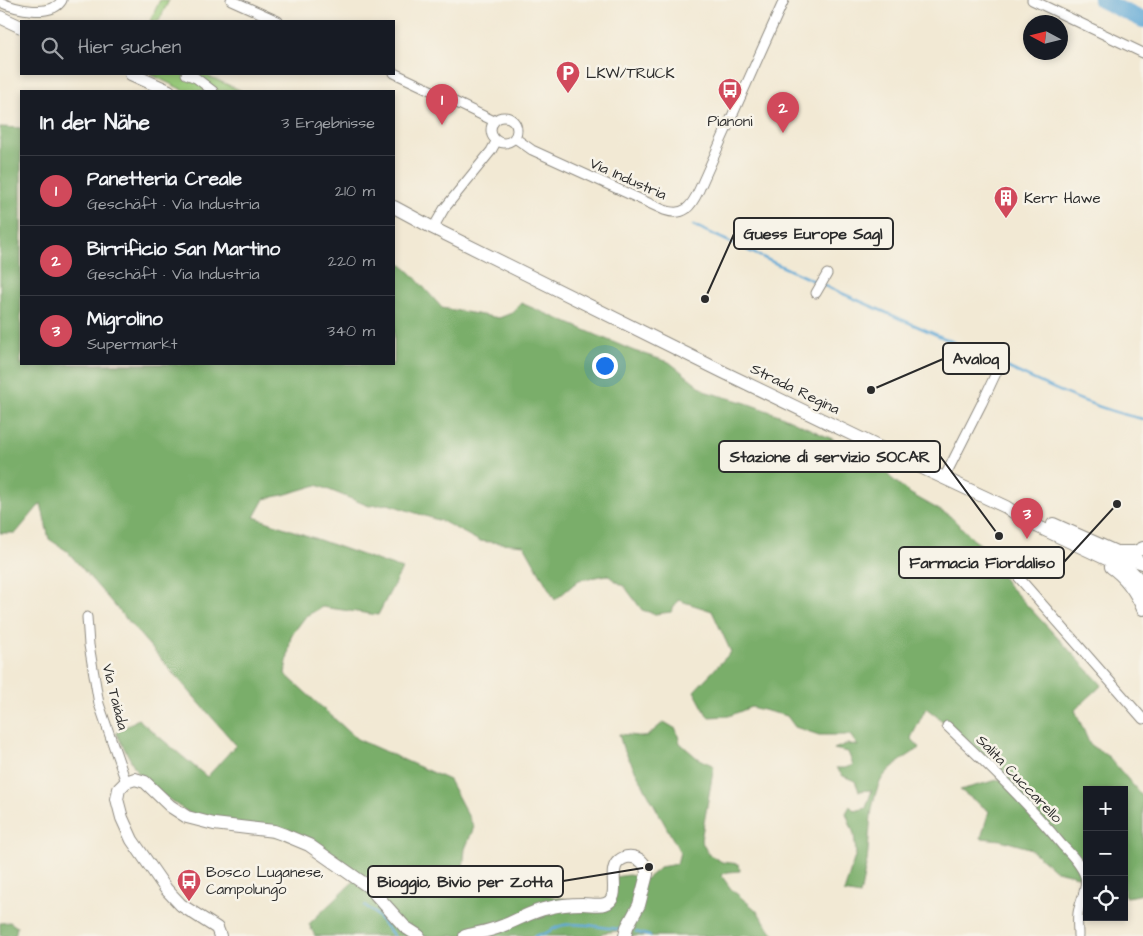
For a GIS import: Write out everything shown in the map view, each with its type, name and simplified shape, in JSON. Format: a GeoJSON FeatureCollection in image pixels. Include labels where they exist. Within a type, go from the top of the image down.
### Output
{"type":"FeatureCollection","features":[{"type":"Feature","properties":{"kind":"main road"},"geometry":{"type":"LineString","coordinates":[[0,17],[20,26]]}},
{"type":"Feature","properties":{"kind":"main road"},"geometry":{"type":"LineString","coordinates":[[133,75],[167,90]]}},
{"type":"Feature","properties":{"kind":"main road","name":"Strada Regina"},"geometry":{"type":"LineString","coordinates":[[395,208],[706,363],[1006,507],[1028,522],[1130,570],[1137,577],[1142,588]]}},
{"type":"Feature","properties":{"kind":"main road"},"geometry":{"type":"LineString","coordinates":[[1006,507],[1032,515],[1143,564],[1139,572],[1142,588]]}},
{"type":"Feature","properties":{"kind":"main road"},"geometry":{"type":"LineString","coordinates":[[1062,538],[1120,574],[1130,584],[1143,610]]}},
{"type":"Feature","properties":{"kind":"main road"},"geometry":{"type":"LineString","coordinates":[[1110,550],[1134,552],[1143,548]]}},
{"type":"Feature","properties":{"kind":"main road"},"geometry":{"type":"LineString","coordinates":[[220,936],[217,928],[181,905],[166,889],[132,840],[122,818],[117,799],[119,789],[126,782],[135,779],[145,782],[177,812],[187,817],[208,823],[274,832],[309,846],[368,888],[405,928],[419,936]]}},
{"type":"Feature","properties":{"kind":"main road"},"geometry":{"type":"LineString","coordinates":[[465,936],[502,926],[546,908],[608,903],[614,894],[614,871],[616,864],[627,857],[635,857],[644,864],[647,874],[639,905],[626,927],[626,936]]}},
{"type":"Feature","properties":{"kind":"street"},"geometry":{"type":"LineString","coordinates":[[0,2],[22,9],[37,10],[54,8],[60,5],[62,0]]}},
{"type":"Feature","properties":{"kind":"street"},"geometry":{"type":"LineString","coordinates":[[231,0],[276,20]]}},
{"type":"Feature","properties":{"kind":"street","name":"Via Industria"},"geometry":{"type":"LineString","coordinates":[[515,138],[532,150],[664,210],[672,213],[682,212],[694,202],[700,190],[784,0]]}},
{"type":"Feature","properties":{"kind":"street"},"geometry":{"type":"LineString","coordinates":[[1032,0],[1143,53]]}},
{"type":"Feature","properties":{"kind":"street"},"geometry":{"type":"LineString","coordinates":[[395,73],[494,121]]}},
{"type":"Feature","properties":{"kind":"street"},"geometry":{"type":"LineString","coordinates":[[188,75],[196,78],[212,90]]}},
{"type":"Feature","properties":{"kind":"street"},"geometry":{"type":"LineString","coordinates":[[502,117],[511,119],[516,125],[517,134],[515,138],[509,143],[500,144],[496,142],[490,130],[494,121],[502,117]]}},
{"type":"Feature","properties":{"kind":"street"},"geometry":{"type":"LineString","coordinates":[[433,228],[444,210],[491,152],[496,142]]}},
{"type":"Feature","properties":{"kind":"street"},"geometry":{"type":"LineString","coordinates":[[817,291],[825,277]]}},
{"type":"Feature","properties":{"kind":"street"},"geometry":{"type":"LineString","coordinates":[[944,478],[1004,356]]}},
{"type":"Feature","properties":{"kind":"street"},"geometry":{"type":"LineString","coordinates":[[1013,571],[1143,719]]}},
{"type":"Feature","properties":{"kind":"street","name":"Via Taiáda"},"geometry":{"type":"LineString","coordinates":[[87,617],[89,645],[99,704],[126,782]]}},
{"type":"Feature","properties":{"kind":"street","name":"Salita Cuccarello"},"geometry":{"type":"LineString","coordinates":[[947,726],[1046,825],[1077,863],[1084,875],[1085,883],[1084,894],[1078,913],[1078,936]]}},
{"type":"Feature","properties":{"kind":"green space"},"geometry":{"type":"Polygon","coordinates":[[[160,0],[169,0],[159,20],[150,20],[160,0]]]}},
{"type":"Feature","properties":{"kind":"green space"},"geometry":{"type":"Polygon","coordinates":[[[152,75],[205,75],[240,90],[183,90],[152,75]]]}},
{"type":"Feature","properties":{"kind":"green space"},"geometry":{"type":"Polygon","coordinates":[[[0,127],[20,128],[20,365],[395,365],[395,259],[411,273],[442,308],[499,318],[512,313],[521,303],[634,351],[669,362],[707,392],[779,415],[872,457],[891,478],[911,494],[950,516],[974,540],[989,550],[997,570],[1008,585],[1102,685],[1075,710],[1090,745],[1109,757],[1143,797],[1143,894],[1128,897],[1128,786],[1083,786],[1083,877],[1056,871],[1029,848],[1001,840],[981,838],[989,811],[960,790],[1001,779],[959,734],[926,708],[911,738],[920,748],[891,769],[878,786],[873,806],[867,861],[860,895],[844,892],[856,853],[854,834],[846,813],[850,806],[855,811],[866,808],[872,790],[859,791],[855,781],[843,776],[836,768],[845,768],[853,765],[848,752],[834,749],[847,744],[858,746],[850,735],[819,735],[795,727],[787,716],[751,707],[729,716],[708,717],[694,691],[731,652],[712,611],[678,600],[671,612],[655,614],[642,610],[625,587],[607,575],[579,580],[555,600],[524,545],[479,541],[444,522],[388,504],[369,506],[317,485],[264,499],[254,517],[402,569],[378,615],[322,607],[306,616],[291,636],[285,674],[357,739],[449,780],[474,827],[465,849],[463,869],[526,890],[585,904],[605,904],[614,877],[629,875],[646,879],[660,867],[677,864],[680,852],[623,748],[619,734],[646,737],[664,722],[676,729],[680,743],[696,757],[714,766],[701,840],[708,854],[722,862],[739,864],[740,871],[721,875],[731,889],[756,910],[775,936],[625,936],[625,930],[602,933],[600,936],[315,936],[309,924],[356,879],[297,840],[202,822],[142,781],[116,733],[138,719],[207,777],[236,745],[67,551],[49,539],[41,503],[16,533],[0,533],[0,127]]]}},
{"type":"Feature","properties":{"kind":"green space"},"geometry":{"type":"Polygon","coordinates":[[[10,922],[17,927],[15,936],[0,936],[0,923],[10,922]]]}},
{"type":"Feature","properties":{"kind":"waterway"},"geometry":{"type":"LineString","coordinates":[[1101,0],[1143,20]]}},
{"type":"Feature","properties":{"kind":"waterway"},"geometry":{"type":"LineString","coordinates":[[693,225],[818,283]]}},
{"type":"Feature","properties":{"kind":"waterway"},"geometry":{"type":"LineString","coordinates":[[823,285],[997,363]]}},
{"type":"Feature","properties":{"kind":"waterway"},"geometry":{"type":"LineString","coordinates":[[1004,366],[1089,403],[1143,419]]}},
{"type":"Feature","properties":{"kind":"waterway"},"geometry":{"type":"LineString","coordinates":[[365,906],[373,911],[394,936]]}},
{"type":"Feature","properties":{"kind":"waterway"},"geometry":{"type":"LineString","coordinates":[[534,936],[546,933],[559,926],[571,924],[619,929]]}},
{"type":"Feature","properties":{"kind":"waterway"},"geometry":{"type":"LineString","coordinates":[[636,932],[650,936]]}},
{"type":"Feature","properties":{"kind":"place","name":"LKW/TRUCK"},"geometry":{"type":"Point","coordinates":[568,94]}},
{"type":"Feature","properties":{"kind":"place","name":"Pianoni"},"geometry":{"type":"Point","coordinates":[730,111]}},
{"type":"Feature","properties":{"kind":"place","name":"Panetteria Creale"},"geometry":{"type":"Point","coordinates":[442,125]}},
{"type":"Feature","properties":{"kind":"place","name":"Birrificio San Martino"},"geometry":{"type":"Point","coordinates":[783,133]}},
{"type":"Feature","properties":{"kind":"place","name":"Kerr Hawe"},"geometry":{"type":"Point","coordinates":[1006,219]}},
{"type":"Feature","properties":{"kind":"place","name":"Guess Europe Sagl"},"geometry":{"type":"Point","coordinates":[705,299]}},
{"type":"Feature","properties":{"kind":"place","name":"Avaloq"},"geometry":{"type":"Point","coordinates":[871,390]}},
{"type":"Feature","properties":{"kind":"place","name":"Farmacia Fiordaliso"},"geometry":{"type":"Point","coordinates":[1117,504]}},
{"type":"Feature","properties":{"kind":"place","name":"Stazione di servizio SOCAR"},"geometry":{"type":"Point","coordinates":[999,536]}},
{"type":"Feature","properties":{"kind":"place","name":"Migrolino"},"geometry":{"type":"Point","coordinates":[1027,539]}},
{"type":"Feature","properties":{"kind":"place","name":"Bioggio, Bivio per Zotta"},"geometry":{"type":"Point","coordinates":[649,867]}},
{"type":"Feature","properties":{"kind":"place","name":"Bosco Luganese, Campolungo"},"geometry":{"type":"Point","coordinates":[189,902]}}]}
